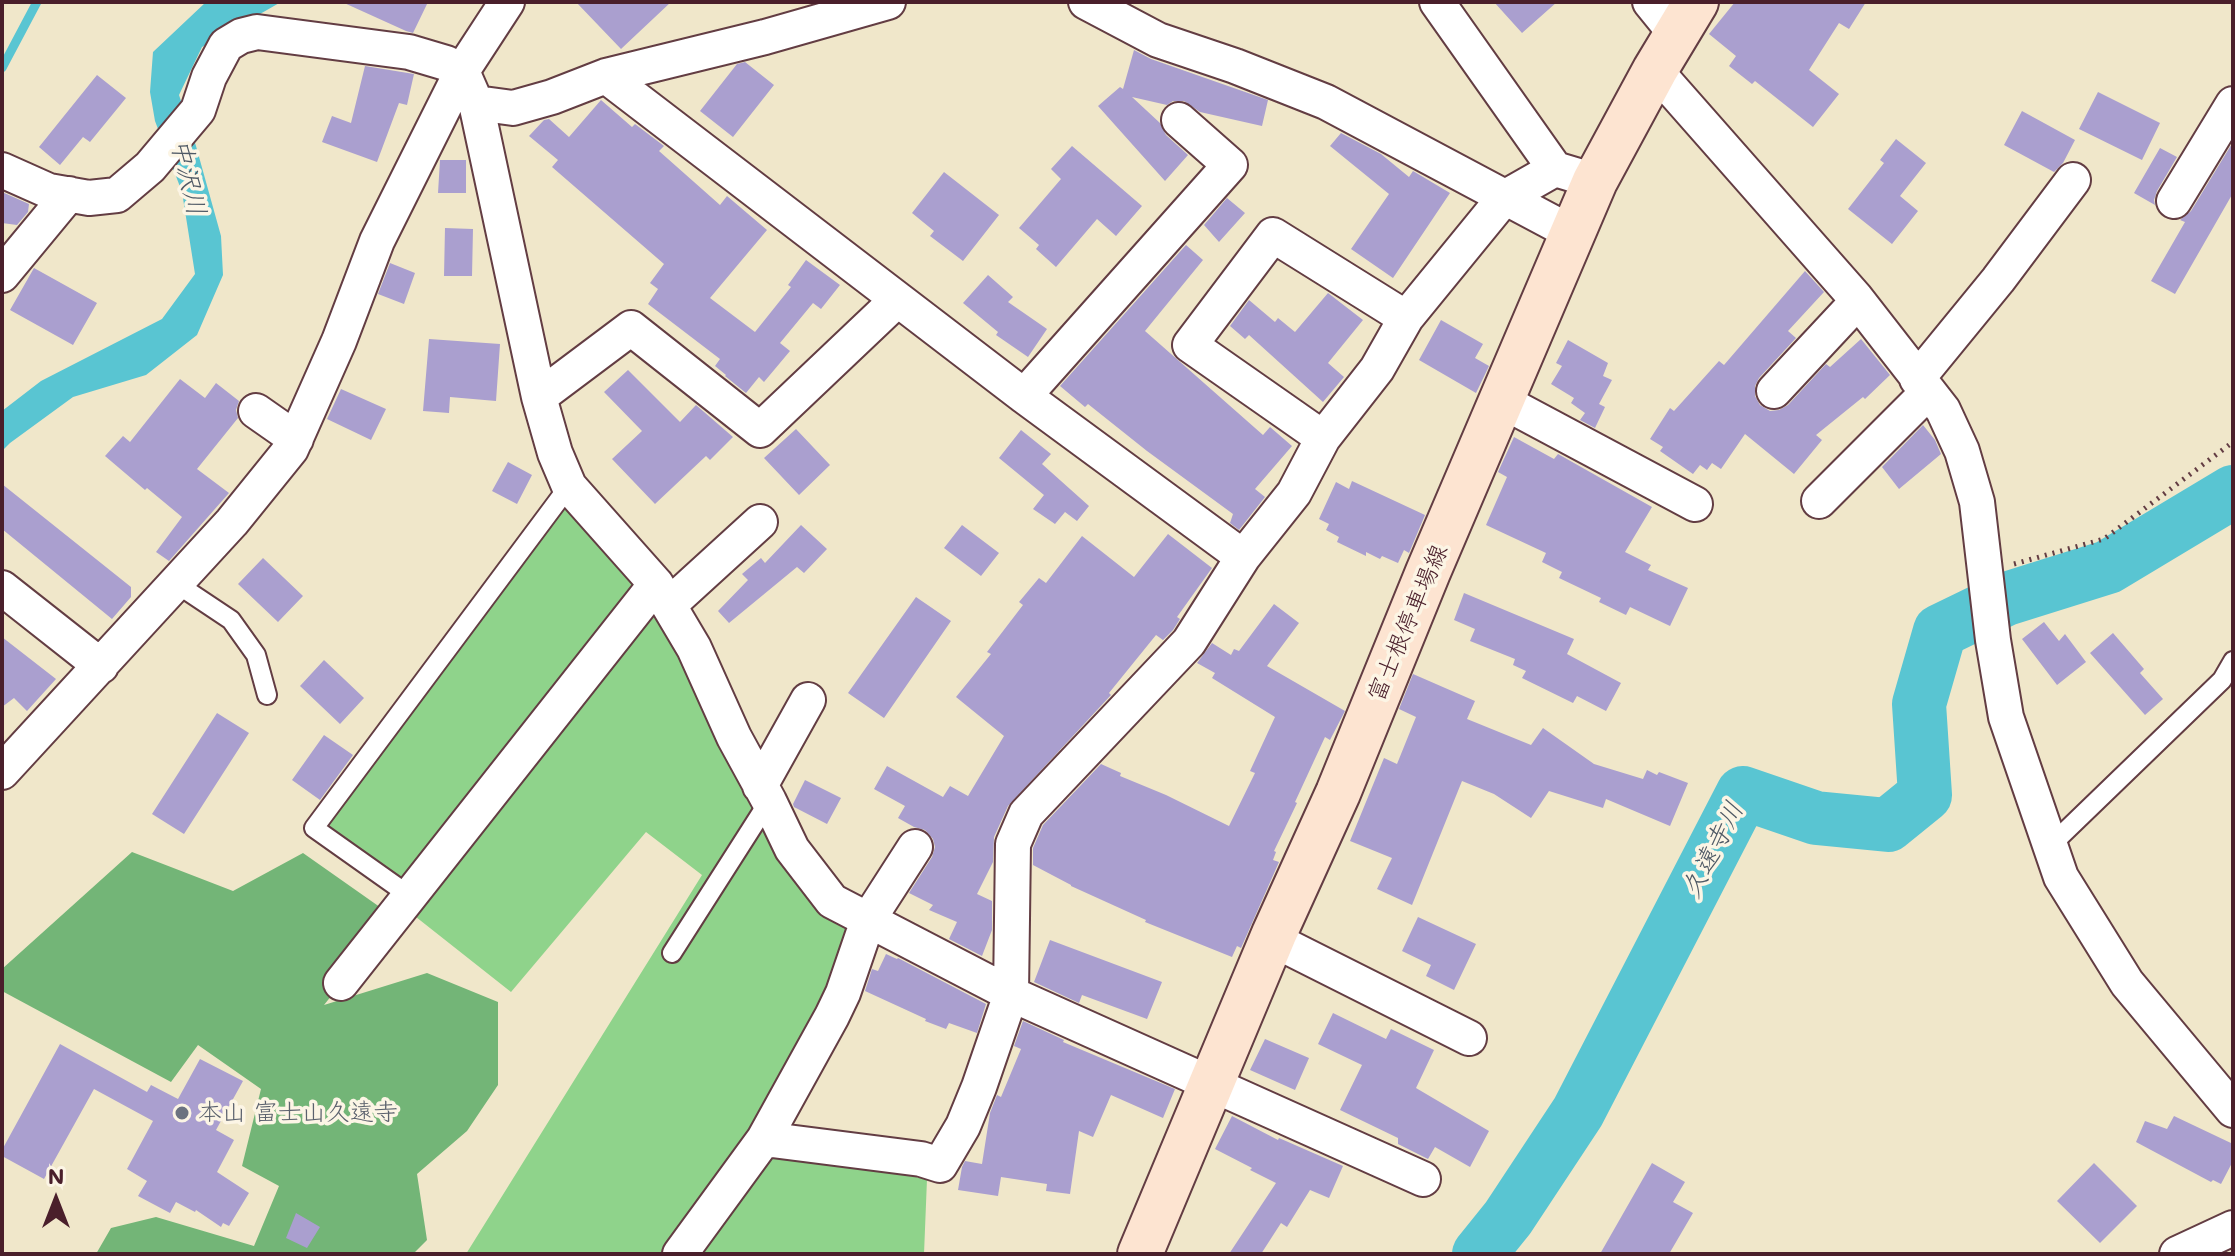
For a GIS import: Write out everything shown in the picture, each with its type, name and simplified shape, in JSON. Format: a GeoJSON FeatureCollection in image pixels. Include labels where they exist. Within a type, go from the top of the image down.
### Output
{"type":"FeatureCollection","features":[{"type":"Feature","properties":{"kind":"main road","name":"富士根停車場線"},"geometry":{"type":"LineString","coordinates":[[1140,1254],[1574,234],[1575,175],[1669,27]]}},
{"type":"Feature","properties":{"kind":"street"},"geometry":{"type":"LineString","coordinates":[[6,759],[101,666],[177,584],[291,449],[339,341],[377,241],[462,71],[507,2]]}},
{"type":"Feature","properties":{"kind":"street"},"geometry":{"type":"LineString","coordinates":[[476,103],[513,108],[606,76],[765,37],[888,2]]}},
{"type":"Feature","properties":{"kind":"street"},"geometry":{"type":"LineString","coordinates":[[1086,2],[1158,40],[1326,102],[1574,234]]}},
{"type":"Feature","properties":{"kind":"street"},"geometry":{"type":"LineString","coordinates":[[764,1139],[921,1159],[940,1165],[963,1126],[1011,994],[1013,844],[1026,814],[1189,642],[1243,557],[1294,493],[1323,438],[1377,369],[1406,318],[1504,198],[1575,175],[1437,2]]}},
{"type":"Feature","properties":{"kind":"street"},"geometry":{"type":"LineString","coordinates":[[1669,27],[1858,301],[1943,410],[1962,451],[1977,502],[1993,640],[2006,717],[2061,877],[2127,983],[2233,1110]]}},
{"type":"Feature","properties":{"kind":"street"},"geometry":{"type":"LineString","coordinates":[[2,170],[49,191],[89,198],[117,195],[160,157],[198,110],[209,77],[226,45],[241,36],[257,32],[409,52],[462,71],[476,103],[539,397],[555,453],[569,486],[662,595],[694,648],[734,737],[792,849],[832,901],[1011,994],[1423,1179]]}},
{"type":"Feature","properties":{"kind":"street"},"geometry":{"type":"LineString","coordinates":[[606,76],[1024,396],[1243,557]]}},
{"type":"Feature","properties":{"kind":"street"},"geometry":{"type":"LineString","coordinates":[[2174,201],[2233,104]]}},
{"type":"Feature","properties":{"kind":"street"},"geometry":{"type":"LineString","coordinates":[[1024,396],[1230,165],[1179,120]]}},
{"type":"Feature","properties":{"kind":"street"},"geometry":{"type":"LineString","coordinates":[[1819,501],[1922,386],[2073,180]]}},
{"type":"Feature","properties":{"kind":"street"},"geometry":{"type":"LineString","coordinates":[[2,275],[69,194]]}},
{"type":"Feature","properties":{"kind":"street"},"geometry":{"type":"LineString","coordinates":[[1323,438],[1190,345],[1273,235],[1406,318]]}},
{"type":"Feature","properties":{"kind":"street"},"geometry":{"type":"LineString","coordinates":[[539,397],[631,328],[760,430],[897,300]]}},
{"type":"Feature","properties":{"kind":"street"},"geometry":{"type":"LineString","coordinates":[[1774,391],[1858,301]]}},
{"type":"Feature","properties":{"kind":"street"},"geometry":{"type":"LineString","coordinates":[[1502,401],[1695,504]]}},
{"type":"Feature","properties":{"kind":"street"},"geometry":{"type":"LineString","coordinates":[[256,411],[296,439]]}},
{"type":"Feature","properties":{"kind":"street"},"geometry":{"type":"LineString","coordinates":[[341,983],[662,595],[760,522]]}},
{"type":"Feature","properties":{"kind":"street"},"geometry":{"type":"LineString","coordinates":[[2,588],[101,666]]}},
{"type":"Feature","properties":{"kind":"street"},"geometry":{"type":"LineString","coordinates":[[764,794],[808,700]]}},
{"type":"Feature","properties":{"kind":"street"},"geometry":{"type":"LineString","coordinates":[[680,1254],[764,1139],[843,993],[868,920],[915,847]]}},
{"type":"Feature","properties":{"kind":"street"},"geometry":{"type":"LineString","coordinates":[[1272,939],[1469,1038]]}},
{"type":"Feature","properties":{"kind":"street"},"geometry":{"type":"LineString","coordinates":[[2177,1254],[2233,1228]]}},
{"type":"Feature","properties":{"kind":"lane"},"geometry":{"type":"LineString","coordinates":[[410,896],[314,828],[569,486]]}},
{"type":"Feature","properties":{"kind":"lane"},"geometry":{"type":"LineString","coordinates":[[177,584],[231,620],[256,655],[267,695]]}},
{"type":"Feature","properties":{"kind":"lane"},"geometry":{"type":"LineString","coordinates":[[2049,847],[2222,680],[2233,661]]}},
{"type":"Feature","properties":{"kind":"lane"},"geometry":{"type":"LineString","coordinates":[[672,953],[764,794]]}},
{"type":"Feature","properties":{"kind":"path"},"geometry":{"type":"LineString","coordinates":[[1988,582],[2104,539],[2233,442]]}},
{"type":"Feature","properties":{"kind":"green space"},"geometry":{"type":"Polygon","coordinates":[[[560,500],[637,583],[703,689],[868,933],[832,1016],[668,1254],[466,1254],[702,875],[646,832],[511,992],[397,902],[325,829],[560,500]]]}},
{"type":"Feature","properties":{"kind":"green space"},"geometry":{"type":"Polygon","coordinates":[[[132,852],[233,891],[303,853],[394,917],[324,1005],[427,973],[498,1002],[498,1085],[467,1131],[417,1174],[427,1240],[413,1254],[96,1254],[111,1228],[156,1217],[254,1246],[279,1186],[242,1166],[261,1089],[198,1045],[171,1082],[2,991],[2,969],[132,852]]]}},
{"type":"Feature","properties":{"kind":"green space"},"geometry":{"type":"Polygon","coordinates":[[[755,1149],[927,1179],[924,1254],[685,1254],[755,1149]]]}},
{"type":"Feature","properties":{"kind":"water","name":"中沢川"},"geometry":{"type":"Polygon","coordinates":[[[206,2],[281,2],[202,47],[179,95],[221,236],[223,275],[197,335],[146,375],[73,397],[2,451],[2,411],[41,381],[162,319],[195,274],[182,192],[155,121],[150,92],[153,52],[206,2]]]}},
{"type":"Feature","properties":{"kind":"building"},"geometry":{"type":"Polygon","coordinates":[[[342,2],[428,2],[413,33],[342,2]]]}},
{"type":"Feature","properties":{"kind":"building"},"geometry":{"type":"Polygon","coordinates":[[[576,2],[671,2],[621,49],[576,2]]]}},
{"type":"Feature","properties":{"kind":"building"},"geometry":{"type":"Polygon","coordinates":[[[1494,2],[1557,2],[1522,33],[1494,2]]]}},
{"type":"Feature","properties":{"kind":"building"},"geometry":{"type":"Polygon","coordinates":[[[1735,2],[1866,2],[1849,29],[1839,23],[1809,70],[1839,94],[1813,127],[1755,81],[1752,84],[1729,66],[1736,56],[1709,34],[1735,2]]]}},
{"type":"Feature","properties":{"kind":"building"},"geometry":{"type":"Polygon","coordinates":[[[1134,50],[1151,59],[1268,100],[1262,126],[1200,112],[1184,101],[1173,101],[1167,105],[1132,97],[1188,155],[1165,181],[1098,106],[1120,87],[1123,89],[1134,50]]]}},
{"type":"Feature","properties":{"kind":"building"},"geometry":{"type":"Polygon","coordinates":[[[745,62],[774,85],[733,137],[700,111],[737,64],[745,62]]]}},
{"type":"Feature","properties":{"kind":"building"},"geometry":{"type":"Polygon","coordinates":[[[365,66],[414,74],[407,105],[399,103],[377,162],[322,142],[332,116],[351,123],[365,66]]]}},
{"type":"Feature","properties":{"kind":"building"},"geometry":{"type":"Polygon","coordinates":[[[97,75],[126,98],[90,142],[83,137],[60,165],[39,147],[97,75]]]}},
{"type":"Feature","properties":{"kind":"building"},"geometry":{"type":"Polygon","coordinates":[[[2098,92],[2160,123],[2142,160],[2079,129],[2098,92]]]}},
{"type":"Feature","properties":{"kind":"building"},"geometry":{"type":"Polygon","coordinates":[[[601,100],[632,127],[635,124],[664,146],[659,151],[720,205],[727,196],[767,230],[710,298],[755,332],[791,287],[788,285],[806,260],[840,285],[821,309],[813,303],[780,343],[790,351],[764,382],[759,377],[746,393],[715,366],[720,359],[648,304],[658,289],[650,283],[664,264],[552,167],[558,160],[529,136],[544,120],[549,119],[569,137],[601,100]]]}},
{"type":"Feature","properties":{"kind":"building"},"geometry":{"type":"Polygon","coordinates":[[[2022,111],[2075,140],[2063,163],[2054,172],[2004,145],[2022,111]]]}},
{"type":"Feature","properties":{"kind":"building"},"geometry":{"type":"Polygon","coordinates":[[[1341,133],[1381,154],[1409,177],[1413,171],[1450,193],[1393,278],[1351,249],[1389,194],[1330,146],[1341,133]]]}},
{"type":"Feature","properties":{"kind":"building"},"geometry":{"type":"Polygon","coordinates":[[[1896,139],[1926,163],[1900,196],[1918,211],[1892,244],[1848,209],[1884,163],[1880,160],[1896,139]]]}},
{"type":"Feature","properties":{"kind":"building"},"geometry":{"type":"Polygon","coordinates":[[[2233,142],[2233,193],[2175,294],[2151,281],[2185,222],[2180,220],[2191,211],[2233,142]]]}},
{"type":"Feature","properties":{"kind":"building"},"geometry":{"type":"Polygon","coordinates":[[[1072,146],[1142,206],[1116,236],[1097,219],[1056,267],[1036,249],[1039,245],[1019,228],[1061,179],[1051,169],[1072,146]]]}},
{"type":"Feature","properties":{"kind":"building"},"geometry":{"type":"Polygon","coordinates":[[[2160,148],[2177,157],[2157,191],[2155,205],[2134,193],[2160,148]]]}},
{"type":"Feature","properties":{"kind":"building"},"geometry":{"type":"Polygon","coordinates":[[[440,160],[466,160],[466,193],[438,193],[440,160]]]}},
{"type":"Feature","properties":{"kind":"building"},"geometry":{"type":"Polygon","coordinates":[[[944,172],[999,215],[963,261],[930,236],[934,231],[912,213],[944,172]]]}},
{"type":"Feature","properties":{"kind":"building"},"geometry":{"type":"Polygon","coordinates":[[[2,192],[29,204],[28,212],[17,225],[2,223],[2,192]]]}},
{"type":"Feature","properties":{"kind":"building"},"geometry":{"type":"Polygon","coordinates":[[[1227,198],[1245,213],[1219,242],[1204,225],[1227,198]]]}},
{"type":"Feature","properties":{"kind":"building"},"geometry":{"type":"Polygon","coordinates":[[[445,228],[473,229],[472,276],[444,276],[445,228]]]}},
{"type":"Feature","properties":{"kind":"building"},"geometry":{"type":"Polygon","coordinates":[[[1186,245],[1203,260],[1145,331],[1263,435],[1270,427],[1292,446],[1255,489],[1265,497],[1239,530],[1230,523],[1233,514],[1060,386],[1186,245]]]}},
{"type":"Feature","properties":{"kind":"building"},"geometry":{"type":"Polygon","coordinates":[[[390,263],[415,273],[404,304],[378,294],[390,263]]]}},
{"type":"Feature","properties":{"kind":"building"},"geometry":{"type":"Polygon","coordinates":[[[34,268],[97,303],[73,345],[10,310],[34,268]]]}},
{"type":"Feature","properties":{"kind":"building"},"geometry":{"type":"Polygon","coordinates":[[[1805,271],[1824,292],[1788,331],[1796,338],[1759,378],[1755,396],[1760,405],[1770,411],[1788,405],[1826,364],[1830,367],[1861,339],[1890,375],[1865,399],[1863,397],[1816,435],[1822,440],[1794,474],[1745,434],[1721,469],[1712,463],[1707,470],[1700,465],[1693,474],[1660,451],[1663,447],[1650,439],[1670,408],[1674,411],[1719,361],[1724,365],[1805,271]]]}},
{"type":"Feature","properties":{"kind":"building"},"geometry":{"type":"Polygon","coordinates":[[[988,275],[1013,297],[1008,302],[1047,329],[1028,357],[996,335],[998,332],[963,303],[988,275]]]}},
{"type":"Feature","properties":{"kind":"building"},"geometry":{"type":"Polygon","coordinates":[[[1328,293],[1363,320],[1328,363],[1344,377],[1323,402],[1249,335],[1245,339],[1230,326],[1249,300],[1275,322],[1278,318],[1295,332],[1328,293]]]}},
{"type":"Feature","properties":{"kind":"building"},"geometry":{"type":"Polygon","coordinates":[[[1441,320],[1483,344],[1475,358],[1489,366],[1476,393],[1419,360],[1441,320]]]}},
{"type":"Feature","properties":{"kind":"building"},"geometry":{"type":"Polygon","coordinates":[[[429,339],[500,344],[496,401],[450,397],[449,413],[423,411],[429,339]]]}},
{"type":"Feature","properties":{"kind":"building"},"geometry":{"type":"Polygon","coordinates":[[[1568,340],[1608,363],[1603,376],[1612,380],[1599,404],[1605,407],[1595,428],[1580,420],[1585,413],[1571,403],[1574,398],[1551,384],[1562,366],[1556,363],[1568,340]]]}},
{"type":"Feature","properties":{"kind":"building"},"geometry":{"type":"Polygon","coordinates":[[[628,370],[680,422],[696,405],[733,437],[710,460],[706,456],[655,504],[612,459],[642,431],[604,392],[628,370]]]}},
{"type":"Feature","properties":{"kind":"building"},"geometry":{"type":"Polygon","coordinates":[[[180,379],[205,398],[216,383],[239,401],[236,410],[238,418],[197,469],[229,493],[169,561],[156,552],[182,517],[105,456],[123,436],[130,442],[180,379]]]}},
{"type":"Feature","properties":{"kind":"building"},"geometry":{"type":"Polygon","coordinates":[[[341,389],[386,409],[371,440],[327,419],[341,389]]]}},
{"type":"Feature","properties":{"kind":"building"},"geometry":{"type":"Polygon","coordinates":[[[1923,425],[1941,454],[1899,489],[1882,467],[1923,425]]]}},
{"type":"Feature","properties":{"kind":"building"},"geometry":{"type":"Polygon","coordinates":[[[796,429],[830,465],[799,495],[764,458],[796,429]]]}},
{"type":"Feature","properties":{"kind":"building"},"geometry":{"type":"Polygon","coordinates":[[[1021,430],[1051,454],[1042,464],[1089,506],[1077,521],[1065,512],[1055,524],[1033,509],[1044,495],[999,458],[1021,430]]]}},
{"type":"Feature","properties":{"kind":"building"},"geometry":{"type":"Polygon","coordinates":[[[1514,437],[1554,459],[1558,454],[1652,507],[1625,552],[1651,565],[1648,570],[1688,588],[1670,626],[1630,607],[1626,615],[1599,602],[1601,598],[1559,578],[1562,572],[1542,562],[1546,553],[1486,525],[1507,477],[1498,472],[1514,437]]]}},
{"type":"Feature","properties":{"kind":"building"},"geometry":{"type":"Polygon","coordinates":[[[508,462],[532,475],[517,504],[492,491],[508,462]]]}},
{"type":"Feature","properties":{"kind":"building"},"geometry":{"type":"Polygon","coordinates":[[[1352,481],[1425,515],[1409,553],[1404,550],[1398,563],[1366,552],[1366,556],[1337,542],[1339,537],[1326,530],[1329,524],[1319,519],[1336,482],[1349,489],[1352,481]]]}},
{"type":"Feature","properties":{"kind":"building"},"geometry":{"type":"Polygon","coordinates":[[[2,484],[131,587],[131,597],[112,619],[2,529],[2,484]]]}},
{"type":"Feature","properties":{"kind":"building"},"geometry":{"type":"Polygon","coordinates":[[[801,525],[827,549],[804,573],[797,567],[729,623],[718,611],[748,580],[742,574],[761,558],[765,563],[801,525]]]}},
{"type":"Feature","properties":{"kind":"building"},"geometry":{"type":"Polygon","coordinates":[[[962,525],[999,553],[981,576],[944,548],[962,525]]]}},
{"type":"Feature","properties":{"kind":"building"},"geometry":{"type":"Polygon","coordinates":[[[1168,534],[1212,568],[1177,617],[1180,619],[1173,630],[1163,640],[1156,635],[1109,693],[1111,695],[1008,806],[994,837],[993,862],[977,894],[992,901],[992,930],[982,956],[949,939],[957,922],[929,910],[933,905],[909,893],[932,857],[935,847],[933,839],[925,830],[898,818],[905,806],[874,789],[887,766],[943,797],[950,786],[968,796],[1004,736],[956,697],[991,654],[987,652],[1023,605],[1019,602],[1039,578],[1046,583],[1082,536],[1134,577],[1168,534]]]}},
{"type":"Feature","properties":{"kind":"building"},"geometry":{"type":"Polygon","coordinates":[[[263,558],[303,596],[278,622],[238,584],[263,558]]]}},
{"type":"Feature","properties":{"kind":"building"},"geometry":{"type":"Polygon","coordinates":[[[1464,593],[1574,639],[1567,654],[1621,683],[1606,711],[1577,696],[1573,703],[1522,678],[1526,671],[1513,665],[1515,659],[1470,641],[1475,629],[1454,620],[1464,593]]]}},
{"type":"Feature","properties":{"kind":"building"},"geometry":{"type":"Polygon","coordinates":[[[916,597],[951,621],[884,718],[848,693],[916,597]]]}},
{"type":"Feature","properties":{"kind":"building"},"geometry":{"type":"Polygon","coordinates":[[[1274,604],[1299,623],[1267,666],[1345,711],[1330,740],[1325,737],[1295,802],[1274,851],[1273,860],[1279,862],[1241,948],[1237,946],[1232,957],[1145,922],[1071,886],[1033,865],[1033,848],[1043,825],[1101,764],[1121,773],[1120,776],[1229,826],[1255,773],[1250,771],[1275,717],[1212,678],[1215,673],[1197,663],[1212,643],[1231,655],[1234,649],[1239,651],[1274,604]]]}},
{"type":"Feature","properties":{"kind":"building"},"geometry":{"type":"Polygon","coordinates":[[[2044,622],[2059,641],[2065,634],[2086,662],[2057,685],[2022,639],[2044,622]]]}},
{"type":"Feature","properties":{"kind":"building"},"geometry":{"type":"Polygon","coordinates":[[[2113,633],[2144,669],[2140,673],[2163,699],[2145,715],[2090,653],[2113,633]]]}},
{"type":"Feature","properties":{"kind":"building"},"geometry":{"type":"Polygon","coordinates":[[[2,637],[56,679],[27,711],[14,698],[2,707],[2,637]]]}},
{"type":"Feature","properties":{"kind":"building"},"geometry":{"type":"Polygon","coordinates":[[[324,660],[364,698],[340,724],[300,686],[324,660]]]}},
{"type":"Feature","properties":{"kind":"building"},"geometry":{"type":"Polygon","coordinates":[[[1413,674],[1475,701],[1467,719],[1531,745],[1543,728],[1594,764],[1643,779],[1647,770],[1657,775],[1659,772],[1688,783],[1670,826],[1606,799],[1603,808],[1549,791],[1531,818],[1494,794],[1462,781],[1412,905],[1377,889],[1392,858],[1350,841],[1384,758],[1397,764],[1416,717],[1399,709],[1413,674]]]}},
{"type":"Feature","properties":{"kind":"building"},"geometry":{"type":"Polygon","coordinates":[[[217,713],[249,733],[184,834],[152,814],[217,713]]]}},
{"type":"Feature","properties":{"kind":"building"},"geometry":{"type":"Polygon","coordinates":[[[324,735],[353,755],[320,800],[292,780],[324,735]]]}},
{"type":"Feature","properties":{"kind":"building"},"geometry":{"type":"Polygon","coordinates":[[[805,780],[841,798],[827,824],[794,807],[805,780]]]}},
{"type":"Feature","properties":{"kind":"building"},"geometry":{"type":"Polygon","coordinates":[[[1418,917],[1476,944],[1454,990],[1426,976],[1431,965],[1402,951],[1418,917]]]}},
{"type":"Feature","properties":{"kind":"building"},"geometry":{"type":"Polygon","coordinates":[[[1050,940],[1162,982],[1147,1019],[1082,995],[1079,1003],[1034,982],[1050,940]]]}},
{"type":"Feature","properties":{"kind":"building"},"geometry":{"type":"Polygon","coordinates":[[[886,954],[986,1004],[977,1033],[949,1023],[946,1029],[865,991],[872,969],[878,971],[886,954]]]}},
{"type":"Feature","properties":{"kind":"building"},"geometry":{"type":"Polygon","coordinates":[[[1333,1013],[1386,1039],[1391,1029],[1434,1050],[1416,1088],[1489,1131],[1470,1167],[1435,1147],[1428,1159],[1398,1144],[1398,1138],[1340,1110],[1362,1065],[1318,1044],[1333,1013]]]}},
{"type":"Feature","properties":{"kind":"building"},"geometry":{"type":"Polygon","coordinates":[[[1023,1021],[1063,1042],[1175,1089],[1163,1118],[1111,1095],[1093,1137],[1079,1131],[1070,1194],[1046,1191],[1047,1184],[1001,1177],[998,1196],[958,1190],[965,1161],[982,1164],[990,1113],[997,1095],[1001,1097],[1021,1049],[1014,1046],[1023,1021]]]}},
{"type":"Feature","properties":{"kind":"building"},"geometry":{"type":"Polygon","coordinates":[[[1265,1039],[1309,1058],[1295,1090],[1250,1070],[1265,1039]]]}},
{"type":"Feature","properties":{"kind":"building","name":"本山 富士山久遠寺"},"geometry":{"type":"Polygon","coordinates":[[[60,1044],[147,1092],[151,1085],[178,1099],[200,1059],[243,1081],[216,1130],[234,1140],[217,1172],[249,1193],[229,1226],[223,1223],[221,1227],[196,1210],[176,1202],[170,1213],[138,1196],[147,1181],[127,1169],[153,1121],[94,1089],[44,1179],[2,1156],[2,1150],[60,1044]]]}},
{"type":"Feature","properties":{"kind":"building"},"geometry":{"type":"Polygon","coordinates":[[[1232,1116],[1278,1140],[1343,1166],[1329,1198],[1310,1190],[1287,1227],[1281,1223],[1261,1254],[1229,1254],[1276,1183],[1215,1149],[1232,1116]]]}},
{"type":"Feature","properties":{"kind":"building"},"geometry":{"type":"Polygon","coordinates":[[[2174,1116],[2233,1144],[2233,1161],[2221,1184],[2211,1182],[2136,1142],[2145,1121],[2167,1129],[2174,1116]]]}},
{"type":"Feature","properties":{"kind":"building"},"geometry":{"type":"Polygon","coordinates":[[[1652,1163],[1685,1182],[1673,1202],[1693,1213],[1669,1254],[1600,1254],[1652,1163]]]}},
{"type":"Feature","properties":{"kind":"building"},"geometry":{"type":"Polygon","coordinates":[[[2094,1163],[2137,1206],[2100,1243],[2057,1201],[2094,1163]]]}},
{"type":"Feature","properties":{"kind":"building"},"geometry":{"type":"Polygon","coordinates":[[[296,1213],[320,1227],[307,1248],[286,1238],[296,1213]]]}},
{"type":"Feature","properties":{"kind":"waterway"},"geometry":{"type":"LineString","coordinates":[[2,68],[37,2]]}},
{"type":"Feature","properties":{"kind":"waterway","name":"久遠寺川"},"geometry":{"type":"LineString","coordinates":[[1479,1254],[1508,1218],[1578,1112],[1743,793],[1816,818],[1888,825],[1925,795],[1919,704],[1940,631],[2006,599],[2108,567],[2233,492]]}},
{"type":"Feature","properties":{"kind":"place","name":"本山 富士山久遠寺"},"geometry":{"type":"Point","coordinates":[182,1113]}}]}
